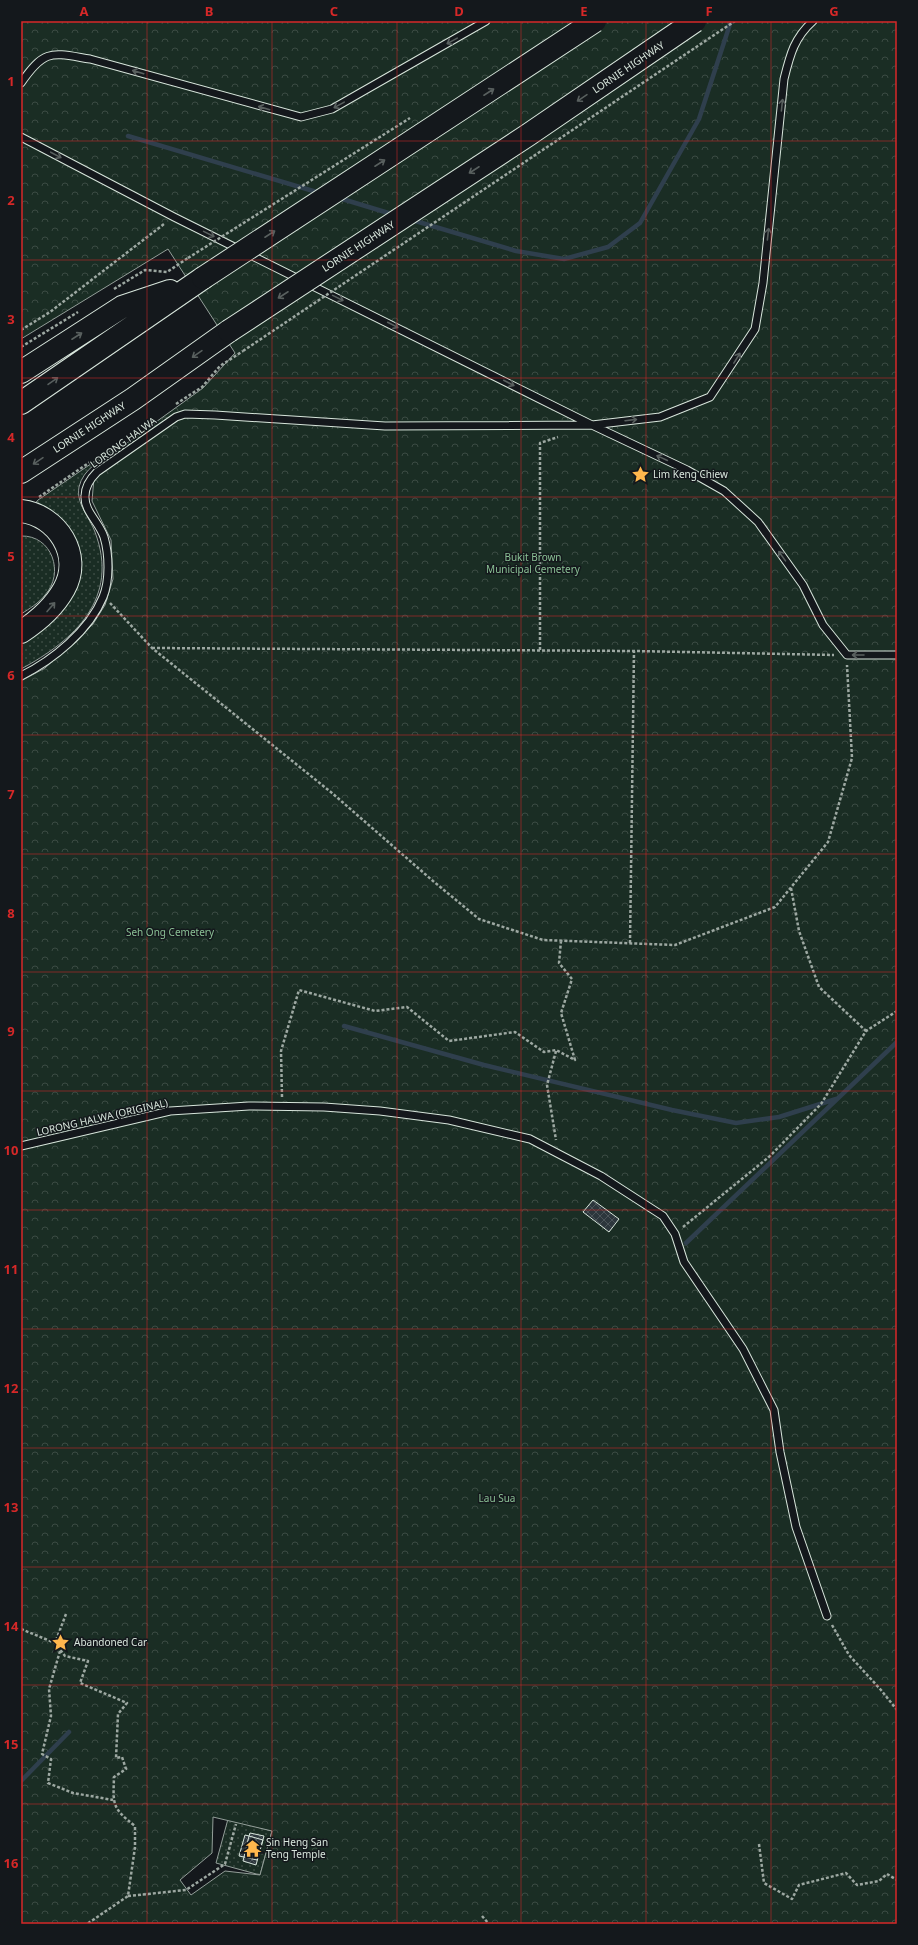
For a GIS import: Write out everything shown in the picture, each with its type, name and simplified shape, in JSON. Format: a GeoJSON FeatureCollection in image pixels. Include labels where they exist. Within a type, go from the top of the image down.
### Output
{"type":"FeatureCollection","features":[{"type":"Feature","properties":{"kind":"highway"},"geometry":{"type":"LineString","coordinates":[[21,403],[198,280],[508,80],[595,21]]}},
{"type":"Feature","properties":{"kind":"highway","name":"LORNIE HIGHWAY"},"geometry":{"type":"LineString","coordinates":[[21,472],[229,331],[521,139],[695,21]]}},
{"type":"Feature","properties":{"kind":"highway"},"geometry":{"type":"LineString","coordinates":[[21,372],[122,307],[198,280]]}},
{"type":"Feature","properties":{"kind":"highway"},"geometry":{"type":"LineString","coordinates":[[21,511],[45,518],[58,531],[66,544],[70,573],[65,588],[51,609],[21,632]]}},
{"type":"Feature","properties":{"kind":"lane"},"geometry":{"type":"LineString","coordinates":[[21,82],[36,62],[45,56],[58,54],[90,59],[301,117],[332,108],[486,21]]}},
{"type":"Feature","properties":{"kind":"lane","name":"LORONG HALWA"},"geometry":{"type":"LineString","coordinates":[[21,676],[49,658],[75,637],[91,618],[104,596],[107,578],[107,554],[103,535],[87,508],[85,497],[86,487],[90,479],[97,472],[176,417],[185,414],[215,414],[385,426],[592,425],[660,417],[710,397],[755,329],[763,283],[784,79],[792,49],[806,27],[813,21]]}},
{"type":"Feature","properties":{"kind":"lane"},"geometry":{"type":"LineString","coordinates":[[21,137],[174,216],[592,425],[687,470],[724,491],[758,522],[803,585],[823,625],[847,655],[897,655]]}},
{"type":"Feature","properties":{"kind":"lane","name":"LORONG HALWA (ORIGINAL)"},"geometry":{"type":"LineString","coordinates":[[21,1146],[170,1111],[283,1106],[380,1111],[449,1120],[530,1139],[558,1152],[601,1176],[663,1216],[675,1234],[684,1262],[743,1348],[774,1410],[780,1452],[796,1527],[827,1616]]}},
{"type":"Feature","properties":{"kind":"path"},"geometry":{"type":"LineString","coordinates":[[243,351],[735,21]]}},
{"type":"Feature","properties":{"kind":"path"},"geometry":{"type":"LineString","coordinates":[[188,258],[415,115]]}},
{"type":"Feature","properties":{"kind":"path"},"geometry":{"type":"LineString","coordinates":[[21,330],[50,312],[174,216]]}},
{"type":"Feature","properties":{"kind":"path"},"geometry":{"type":"LineString","coordinates":[[540,650],[540,443],[562,436]]}},
{"type":"Feature","properties":{"kind":"path"},"geometry":{"type":"LineString","coordinates":[[104,596],[152,648],[332,792],[433,881],[479,918],[543,940],[675,945],[775,907],[828,842],[852,758],[847,655],[540,650],[152,648]]}},
{"type":"Feature","properties":{"kind":"path"},"geometry":{"type":"LineString","coordinates":[[630,943],[634,651]]}},
{"type":"Feature","properties":{"kind":"path"},"geometry":{"type":"LineString","coordinates":[[791,888],[799,931],[819,987],[866,1031]]}},
{"type":"Feature","properties":{"kind":"path"},"geometry":{"type":"LineString","coordinates":[[283,1106],[281,1051],[299,990],[375,1012],[406,1007],[449,1041],[515,1032],[544,1052],[556,1050],[575,1060],[561,1013],[572,979],[559,963],[561,941]]}},
{"type":"Feature","properties":{"kind":"path"},"geometry":{"type":"LineString","coordinates":[[675,1234],[770,1156],[821,1104],[866,1031],[897,1011]]}},
{"type":"Feature","properties":{"kind":"path"},"geometry":{"type":"LineString","coordinates":[[556,1050],[547,1085],[558,1152]]}},
{"type":"Feature","properties":{"kind":"path"},"geometry":{"type":"LineString","coordinates":[[55,1643],[66,1614]]}},
{"type":"Feature","properties":{"kind":"path"},"geometry":{"type":"LineString","coordinates":[[827,1616],[849,1654],[882,1690],[897,1710]]}},
{"type":"Feature","properties":{"kind":"path"},"geometry":{"type":"LineString","coordinates":[[21,1629],[55,1643],[65,1656],[88,1661],[80,1683],[127,1703],[118,1714],[116,1758],[122,1757],[126,1769],[114,1777],[113,1800],[118,1813],[135,1826],[135,1847],[128,1896]]}},
{"type":"Feature","properties":{"kind":"path"},"geometry":{"type":"LineString","coordinates":[[61,1650],[49,1689],[51,1716],[42,1754],[51,1759],[48,1783],[73,1793],[113,1800]]}},
{"type":"Feature","properties":{"kind":"path"},"geometry":{"type":"LineString","coordinates":[[87,1924],[128,1896],[186,1890],[219,1869],[225,1864],[236,1824]]}},
{"type":"Feature","properties":{"kind":"path"},"geometry":{"type":"LineString","coordinates":[[759,1844],[764,1883],[792,1899],[799,1885],[846,1874],[857,1885],[879,1881],[887,1874],[897,1880]]}},
{"type":"Feature","properties":{"kind":"path"},"geometry":{"type":"LineString","coordinates":[[482,1916],[489,1924]]}},
{"type":"Feature","properties":{"kind":"green space"},"geometry":{"type":"Polygon","coordinates":[[[21,21],[897,21],[897,1924],[21,1924],[21,681],[45,668],[93,624],[105,605],[113,579],[111,540],[92,501],[95,466],[203,388],[235,353],[168,249],[21,339],[21,21]],[[213,1817],[212,1853],[180,1880],[191,1895],[225,1871],[260,1875],[272,1831],[213,1817]]]}},
{"type":"Feature","properties":{"kind":"green space"},"geometry":{"type":"Polygon","coordinates":[[[117,446],[114,451],[88,470],[79,487],[79,499],[95,532],[101,556],[102,577],[97,597],[88,614],[75,630],[59,645],[21,669],[21,641],[79,576],[33,506],[38,500],[117,446]]]}},
{"type":"Feature","properties":{"kind":"green space"},"geometry":{"type":"Polygon","coordinates":[[[21,536],[32,537],[41,542],[47,548],[52,557],[54,576],[51,586],[43,598],[21,614],[21,536]]]}},
{"type":"Feature","properties":{"kind":"green space"},"geometry":{"type":"Polygon","coordinates":[[[228,1819],[272,1831],[260,1875],[216,1863],[228,1819]]]}},
{"type":"Feature","properties":{"kind":"building"},"geometry":{"type":"Polygon","coordinates":[[[593,1200],[619,1219],[609,1232],[583,1212],[593,1200]]]}},
{"type":"Feature","properties":{"kind":"building"},"geometry":{"type":"Polygon","coordinates":[[[250,1833],[264,1836],[256,1865],[243,1861],[244,1857],[239,1856],[245,1835],[249,1836],[250,1833]]]}},
{"type":"Feature","properties":{"kind":"building","name":"Sin Heng San Teng Temple"},"geometry":{"type":"Polygon","coordinates":[[[249,1836],[263,1840],[257,1860],[244,1857],[249,1836]]]}},
{"type":"Feature","properties":{"kind":"waterway"},"geometry":{"type":"LineString","coordinates":[[412,220],[516,251],[564,259],[608,247],[640,223],[699,119],[731,21]]}},
{"type":"Feature","properties":{"kind":"waterway"},"geometry":{"type":"LineString","coordinates":[[128,136],[320,193]]}},
{"type":"Feature","properties":{"kind":"waterway"},"geometry":{"type":"LineString","coordinates":[[339,198],[395,215]]}},
{"type":"Feature","properties":{"kind":"waterway"},"geometry":{"type":"LineString","coordinates":[[344,1026],[484,1065],[672,1110],[736,1123],[779,1117],[836,1099]]}},
{"type":"Feature","properties":{"kind":"waterway"},"geometry":{"type":"LineString","coordinates":[[686,1243],[897,1042]]}},
{"type":"Feature","properties":{"kind":"waterway"},"geometry":{"type":"LineString","coordinates":[[21,1781],[69,1732]]}},
{"type":"Feature","properties":{"kind":"place","name":"Lim Keng Chiew"},"geometry":{"type":"Point","coordinates":[640,474]}},
{"type":"Feature","properties":{"kind":"place","name":"Abandoned Car"},"geometry":{"type":"Point","coordinates":[61,1642]}},
{"type":"Feature","properties":{"kind":"place","name":"Sin Heng San Teng Temple"},"geometry":{"type":"Point","coordinates":[253,1848]}},
{"type":"Feature","properties":{"kind":"park label","name":"Bukit Brown Municipal Cemetery"},"geometry":{"type":"Point","coordinates":[533,562]}},
{"type":"Feature","properties":{"kind":"park label","name":"Seh Ong Cemetery"},"geometry":{"type":"Point","coordinates":[170,932]}},
{"type":"Feature","properties":{"kind":"park label","name":"Lau Sua"},"geometry":{"type":"Point","coordinates":[497,1498]}}]}
